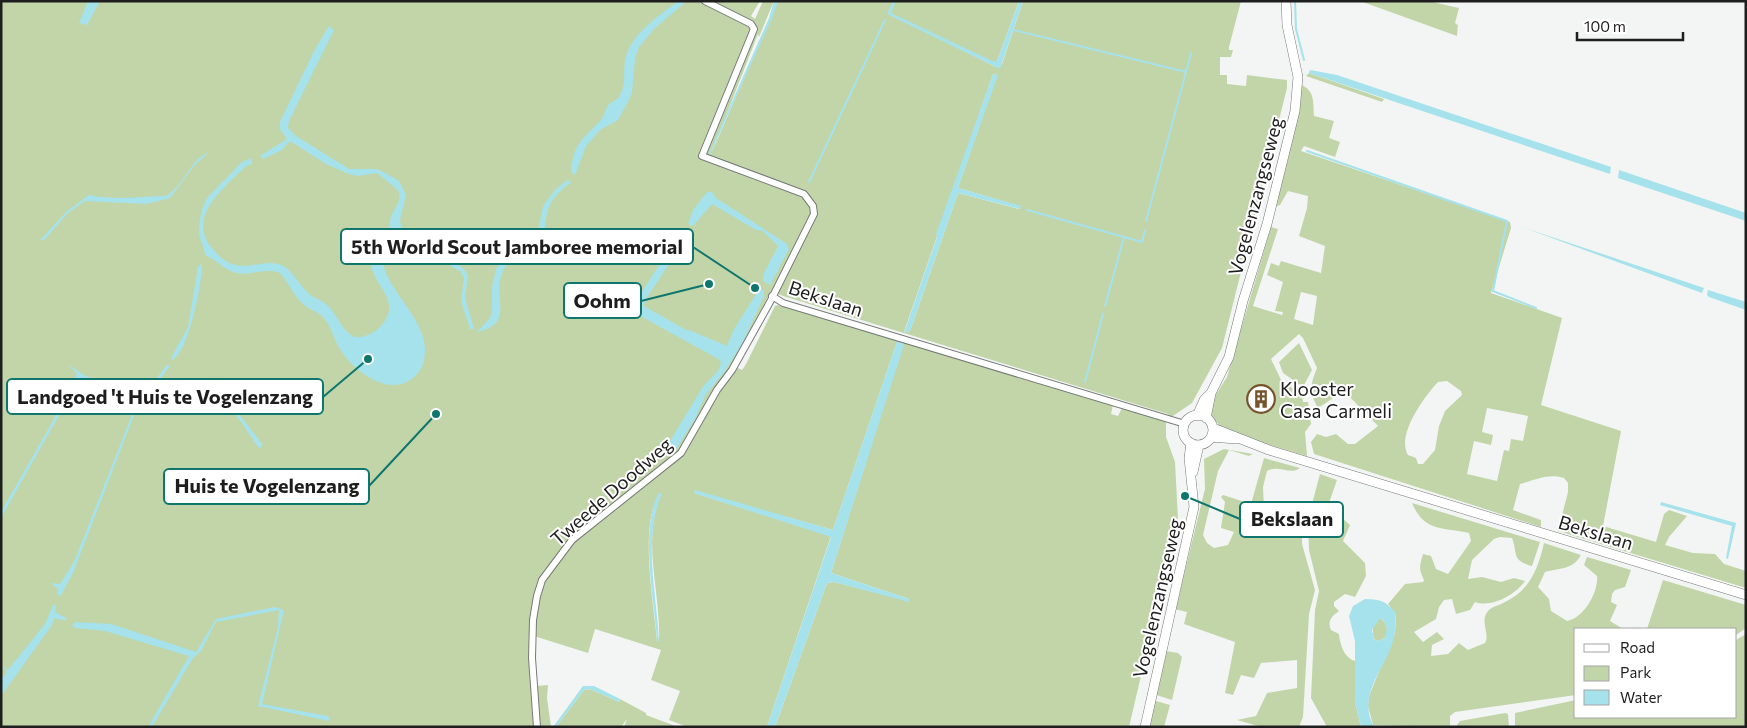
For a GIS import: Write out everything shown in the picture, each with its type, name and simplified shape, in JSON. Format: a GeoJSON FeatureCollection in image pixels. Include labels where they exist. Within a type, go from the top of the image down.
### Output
{"type":"FeatureCollection","features":[{"type":"Feature","properties":{"kind":"main road","name":"Vogelenzangseweg"},"geometry":{"type":"LineString","coordinates":[[1202,417],[1204,400],[1211,393],[1229,358],[1243,301],[1267,224],[1295,112],[1298,77],[1287,25],[1286,1]]}},
{"type":"Feature","properties":{"kind":"main road"},"geometry":{"type":"LineString","coordinates":[[1191,417],[1202,417],[1212,433],[1207,442],[1195,444],[1183,433],[1185,424],[1191,417]]}},
{"type":"Feature","properties":{"kind":"main road","name":"Bekslaan"},"geometry":{"type":"LineString","coordinates":[[1212,433],[1746,594]]}},
{"type":"Feature","properties":{"kind":"main road","name":"Vogelenzangseweg"},"geometry":{"type":"LineString","coordinates":[[1145,727],[1192,521],[1194,507],[1189,458],[1195,444]]}},
{"type":"Feature","properties":{"kind":"street","name":"Tweede Doodweg"},"geometry":{"type":"LineString","coordinates":[[537,727],[532,658],[533,620],[542,580],[572,540],[681,453],[717,390],[732,370],[814,214],[813,206],[804,194],[702,156],[754,29],[752,24],[705,1]]}},
{"type":"Feature","properties":{"kind":"street","name":"Bekslaan"},"geometry":{"type":"LineString","coordinates":[[772,296],[783,303],[1185,424]]}},
{"type":"Feature","properties":{"kind":"green space"},"geometry":{"type":"Polygon","coordinates":[[[1,1],[760,1],[751,16],[755,19],[763,1],[774,1],[759,37],[758,34],[711,154],[778,1],[1019,1],[997,61],[991,61],[910,24],[996,67],[1002,64],[1023,1],[1241,1],[1229,47],[1229,50],[1233,50],[1231,57],[1220,57],[1220,75],[1227,75],[1227,84],[1246,86],[1247,75],[1287,80],[1287,88],[1222,348],[1192,403],[1170,418],[1168,414],[783,296],[778,294],[778,291],[772,289],[731,368],[715,388],[679,451],[572,540],[535,595],[535,727],[1,727],[1,1]],[[993,74],[904,332],[910,331],[958,193],[1019,209],[1020,206],[958,188],[997,75],[993,74]]]}},
{"type":"Feature","properties":{"kind":"green space"},"geometry":{"type":"Polygon","coordinates":[[[1360,1],[1428,1],[1459,8],[1455,23],[1457,25],[1458,23],[1457,36],[1360,1]]]}},
{"type":"Feature","properties":{"kind":"green space"},"geometry":{"type":"Polygon","coordinates":[[[1309,73],[1384,99],[1382,102],[1306,76],[1309,73]]]}},
{"type":"Feature","properties":{"kind":"green space"},"geometry":{"type":"Polygon","coordinates":[[[1301,85],[1306,87],[1311,94],[1314,116],[1334,121],[1329,138],[1340,142],[1335,157],[1304,146],[1301,151],[1510,222],[1511,228],[1491,293],[1562,318],[1541,405],[1621,431],[1603,526],[1656,542],[1664,514],[1669,510],[1687,516],[1669,537],[1665,545],[1693,553],[1715,554],[1724,564],[1746,571],[1746,588],[1558,531],[1568,492],[1568,483],[1564,478],[1553,476],[1520,484],[1513,510],[1541,520],[1541,527],[1314,454],[1311,442],[1317,434],[1326,437],[1336,434],[1348,444],[1355,444],[1378,426],[1344,391],[1318,408],[1312,393],[1313,379],[1317,368],[1303,338],[1299,334],[1271,359],[1282,382],[1302,394],[1303,402],[1308,402],[1311,424],[1305,432],[1307,456],[1243,437],[1221,428],[1211,414],[1212,401],[1227,377],[1271,227],[1278,229],[1253,306],[1282,315],[1283,312],[1275,311],[1283,282],[1267,275],[1271,263],[1279,266],[1281,261],[1321,273],[1325,246],[1299,236],[1307,208],[1308,196],[1288,191],[1280,205],[1275,207],[1289,156],[1301,85]],[[1301,292],[1294,319],[1313,325],[1317,296],[1301,292]],[[1447,381],[1438,382],[1419,406],[1406,437],[1405,447],[1408,455],[1416,458],[1418,464],[1423,464],[1435,450],[1439,426],[1445,411],[1462,395],[1461,391],[1447,381]],[[1487,408],[1482,432],[1493,435],[1491,445],[1474,441],[1467,474],[1497,481],[1504,450],[1509,451],[1511,439],[1523,441],[1528,416],[1487,408]]]}},
{"type":"Feature","properties":{"kind":"green space"},"geometry":{"type":"Polygon","coordinates":[[[778,305],[898,339],[833,530],[695,491],[694,493],[831,536],[767,727],[688,727],[669,720],[680,691],[651,680],[661,650],[595,629],[588,653],[534,636],[538,596],[544,581],[573,542],[678,460],[736,367],[742,370],[746,364],[775,306],[778,305]],[[661,494],[654,506],[650,522],[649,542],[651,585],[657,640],[659,641],[652,548],[655,512],[661,494]]]}},
{"type":"Feature","properties":{"kind":"green space"},"geometry":{"type":"Polygon","coordinates":[[[904,341],[1113,405],[1111,414],[1118,416],[1122,408],[1166,421],[1166,437],[1175,462],[1178,518],[1129,727],[775,727],[827,583],[834,582],[909,601],[909,599],[831,573],[904,341]]]}},
{"type":"Feature","properties":{"kind":"green space"},"geometry":{"type":"Polygon","coordinates":[[[1299,343],[1312,370],[1303,387],[1283,373],[1279,362],[1299,343]]]}},
{"type":"Feature","properties":{"kind":"green space"},"geometry":{"type":"Polygon","coordinates":[[[1224,449],[1253,454],[1249,456],[1229,450],[1218,471],[1203,535],[1207,543],[1214,548],[1228,545],[1234,532],[1221,528],[1225,502],[1221,497],[1223,495],[1251,504],[1264,458],[1300,468],[1292,471],[1271,469],[1267,471],[1263,487],[1264,509],[1270,515],[1302,526],[1302,544],[1315,590],[1309,614],[1303,717],[1299,727],[1262,727],[1237,720],[1256,716],[1267,693],[1297,688],[1297,660],[1261,663],[1254,678],[1241,675],[1233,695],[1225,693],[1235,642],[1184,624],[1187,612],[1174,609],[1205,489],[1204,459],[1224,449]]]}},
{"type":"Feature","properties":{"kind":"green space"},"geometry":{"type":"Polygon","coordinates":[[[1320,474],[1337,480],[1329,503],[1334,511],[1350,525],[1343,541],[1365,563],[1366,576],[1355,597],[1345,594],[1334,602],[1334,606],[1339,611],[1330,621],[1331,630],[1339,634],[1346,654],[1356,661],[1355,702],[1361,727],[1327,727],[1311,698],[1315,610],[1319,591],[1309,550],[1308,519],[1320,474]]]}},
{"type":"Feature","properties":{"kind":"green space"},"geometry":{"type":"Polygon","coordinates":[[[1412,503],[1540,542],[1532,566],[1518,559],[1512,538],[1500,537],[1494,539],[1472,560],[1468,579],[1482,577],[1501,582],[1514,578],[1525,581],[1503,599],[1489,603],[1475,602],[1470,610],[1456,614],[1452,599],[1444,600],[1439,607],[1436,619],[1414,632],[1423,642],[1437,632],[1444,639],[1432,645],[1431,656],[1448,654],[1459,643],[1468,650],[1485,643],[1487,636],[1484,621],[1486,614],[1492,608],[1514,597],[1527,585],[1536,570],[1544,543],[1581,555],[1570,566],[1545,572],[1538,587],[1549,599],[1551,611],[1567,621],[1579,615],[1593,597],[1597,576],[1584,565],[1587,557],[1631,570],[1625,587],[1615,590],[1612,594],[1611,602],[1617,605],[1610,621],[1621,628],[1574,628],[1574,695],[1455,712],[1450,716],[1450,727],[1373,725],[1368,706],[1369,696],[1395,633],[1396,614],[1388,604],[1405,584],[1423,582],[1420,568],[1423,554],[1431,556],[1436,569],[1448,574],[1471,541],[1469,533],[1435,527],[1422,519],[1412,503]]]}},
{"type":"Feature","properties":{"kind":"green space"},"geometry":{"type":"Polygon","coordinates":[[[1663,580],[1746,605],[1746,628],[1737,634],[1737,628],[1647,628],[1663,580]]]}},
{"type":"Feature","properties":{"kind":"green space"},"geometry":{"type":"Polygon","coordinates":[[[1380,618],[1386,624],[1387,632],[1385,638],[1378,641],[1374,639],[1373,630],[1375,622],[1380,618]]]}},
{"type":"Feature","properties":{"kind":"green space"},"geometry":{"type":"Polygon","coordinates":[[[1746,634],[1746,727],[1515,727],[1515,713],[1574,700],[1574,718],[1737,718],[1737,639],[1746,634]]]}},
{"type":"Feature","properties":{"kind":"green space"},"geometry":{"type":"Polygon","coordinates":[[[1166,651],[1178,653],[1182,657],[1172,700],[1150,693],[1166,651]]]}},
{"type":"Feature","properties":{"kind":"green space"},"geometry":{"type":"Polygon","coordinates":[[[548,685],[547,698],[551,727],[539,727],[537,686],[548,685]]]}},
{"type":"Feature","properties":{"kind":"green space"},"geometry":{"type":"Polygon","coordinates":[[[590,689],[619,702],[620,699],[646,713],[646,715],[678,727],[624,727],[627,719],[621,727],[556,727],[584,690],[590,689]]]}},
{"type":"Feature","properties":{"kind":"green space"},"geometry":{"type":"Polygon","coordinates":[[[1149,699],[1170,705],[1164,727],[1143,727],[1149,699]]]}},
{"type":"Feature","properties":{"kind":"green space"},"geometry":{"type":"Polygon","coordinates":[[[1508,714],[1509,727],[1458,727],[1457,725],[1460,721],[1508,714]]]}},
{"type":"Feature","properties":{"kind":"water"},"geometry":{"type":"Polygon","coordinates":[[[88,1],[100,1],[87,25],[79,23],[88,1]]]}},
{"type":"Feature","properties":{"kind":"water"},"geometry":{"type":"Polygon","coordinates":[[[678,1],[687,1],[655,28],[639,47],[635,58],[632,92],[629,100],[618,120],[600,130],[586,146],[575,175],[571,172],[576,149],[583,138],[601,119],[609,104],[621,94],[624,84],[625,60],[633,41],[646,26],[678,1]]]}},
{"type":"Feature","properties":{"kind":"water"},"geometry":{"type":"Polygon","coordinates":[[[774,1],[778,1],[773,16],[709,157],[769,18],[774,1]]]}},
{"type":"Feature","properties":{"kind":"water"},"geometry":{"type":"Polygon","coordinates":[[[893,1],[896,1],[891,13],[992,61],[997,61],[1019,1],[1023,1],[1000,69],[887,14],[893,1]]]}},
{"type":"Feature","properties":{"kind":"water"},"geometry":{"type":"Polygon","coordinates":[[[329,26],[334,30],[289,121],[288,128],[296,136],[349,169],[377,169],[399,181],[406,195],[400,220],[401,227],[430,236],[439,244],[435,247],[421,238],[398,234],[389,241],[381,253],[387,275],[419,326],[425,346],[424,359],[420,370],[411,379],[401,384],[390,385],[379,382],[368,377],[349,361],[339,348],[325,319],[305,306],[280,273],[275,271],[242,274],[232,272],[206,256],[199,235],[202,209],[207,198],[242,162],[252,158],[252,164],[246,166],[228,183],[211,203],[206,214],[203,225],[205,236],[214,251],[226,261],[236,265],[248,266],[274,263],[285,267],[308,293],[327,305],[346,330],[354,337],[364,336],[373,332],[387,318],[388,300],[371,266],[375,251],[388,232],[391,217],[399,200],[398,190],[377,173],[357,176],[346,173],[326,164],[290,141],[282,150],[263,159],[260,156],[287,139],[280,129],[280,122],[314,51],[329,26]]]}},
{"type":"Feature","properties":{"kind":"water"},"geometry":{"type":"Polygon","coordinates":[[[1310,70],[1337,75],[1611,167],[1610,174],[1309,73],[1310,70]]]}},
{"type":"Feature","properties":{"kind":"water"},"geometry":{"type":"Polygon","coordinates":[[[993,74],[998,75],[958,188],[1021,206],[1020,209],[958,193],[910,331],[904,333],[937,237],[936,234],[993,74]]]}},
{"type":"Feature","properties":{"kind":"water"},"geometry":{"type":"Polygon","coordinates":[[[209,152],[193,167],[170,198],[147,204],[85,201],[68,213],[44,240],[40,240],[66,212],[89,195],[119,198],[166,196],[178,186],[197,161],[209,152]]]}},
{"type":"Feature","properties":{"kind":"water"},"geometry":{"type":"Polygon","coordinates":[[[1619,170],[1746,213],[1746,221],[1618,178],[1619,170]]]}},
{"type":"Feature","properties":{"kind":"water"},"geometry":{"type":"Polygon","coordinates":[[[567,180],[571,182],[556,196],[549,207],[542,239],[534,248],[514,257],[505,268],[499,286],[499,317],[488,328],[477,332],[490,318],[492,311],[492,287],[496,269],[510,253],[536,241],[543,206],[554,191],[567,180]]]}},
{"type":"Feature","properties":{"kind":"water"},"geometry":{"type":"Polygon","coordinates":[[[707,192],[712,192],[716,198],[787,244],[789,249],[770,285],[763,281],[764,273],[778,246],[763,231],[756,230],[712,204],[693,226],[688,224],[693,210],[707,192]]]}},
{"type":"Feature","properties":{"kind":"water"},"geometry":{"type":"Polygon","coordinates":[[[1519,226],[1704,288],[1702,293],[1519,226]]]}},
{"type":"Feature","properties":{"kind":"water"},"geometry":{"type":"Polygon","coordinates":[[[669,250],[675,252],[675,255],[646,299],[644,306],[686,330],[727,346],[734,329],[760,288],[764,291],[764,296],[743,342],[725,371],[706,394],[695,419],[672,456],[664,451],[704,385],[718,371],[721,363],[720,360],[635,313],[634,308],[637,299],[669,250]]]}},
{"type":"Feature","properties":{"kind":"water"},"geometry":{"type":"Polygon","coordinates":[[[442,251],[468,275],[465,298],[474,329],[470,329],[461,301],[464,278],[460,271],[452,267],[446,260],[442,251]]]}},
{"type":"Feature","properties":{"kind":"water"},"geometry":{"type":"Polygon","coordinates":[[[202,263],[200,285],[189,332],[178,355],[172,360],[172,356],[188,327],[198,267],[202,263]]]}},
{"type":"Feature","properties":{"kind":"water"},"geometry":{"type":"Polygon","coordinates":[[[1708,290],[1746,302],[1746,310],[1709,297],[1707,295],[1708,290]]]}},
{"type":"Feature","properties":{"kind":"water"},"geometry":{"type":"Polygon","coordinates":[[[898,339],[904,341],[903,348],[831,573],[909,599],[909,602],[834,582],[827,583],[775,727],[767,727],[831,537],[694,493],[695,490],[833,530],[898,339]]]}},
{"type":"Feature","properties":{"kind":"water"},"geometry":{"type":"Polygon","coordinates":[[[68,364],[82,374],[139,401],[168,364],[169,367],[141,405],[80,378],[1,518],[1,512],[77,374],[68,364]]]}},
{"type":"Feature","properties":{"kind":"water"},"geometry":{"type":"Polygon","coordinates":[[[207,372],[262,444],[261,448],[258,447],[207,372]]]}},
{"type":"Feature","properties":{"kind":"water"},"geometry":{"type":"Polygon","coordinates":[[[136,410],[73,573],[61,595],[58,596],[57,588],[51,583],[60,584],[74,562],[133,412],[136,410]]]}},
{"type":"Feature","properties":{"kind":"water"},"geometry":{"type":"Polygon","coordinates":[[[662,493],[656,511],[652,547],[659,642],[657,640],[651,586],[649,546],[653,509],[658,494],[662,493]]]}},
{"type":"Feature","properties":{"kind":"water"},"geometry":{"type":"Polygon","coordinates":[[[1661,502],[1736,523],[1728,559],[1726,558],[1732,526],[1660,505],[1661,502]]]}},
{"type":"Feature","properties":{"kind":"water"},"geometry":{"type":"Polygon","coordinates":[[[1365,599],[1375,600],[1385,603],[1396,613],[1393,640],[1370,694],[1368,705],[1374,727],[1361,727],[1355,702],[1355,641],[1349,616],[1353,606],[1365,599]],[[1380,618],[1372,630],[1374,639],[1378,641],[1385,638],[1387,628],[1384,621],[1380,618]]]}},
{"type":"Feature","properties":{"kind":"water"},"geometry":{"type":"Polygon","coordinates":[[[56,604],[55,612],[66,618],[66,621],[54,618],[52,625],[1,696],[1,679],[7,672],[2,666],[8,670],[45,624],[53,605],[56,604]]]}},
{"type":"Feature","properties":{"kind":"water"},"geometry":{"type":"Polygon","coordinates":[[[275,607],[284,610],[262,704],[328,716],[330,718],[329,721],[258,706],[278,627],[279,610],[216,622],[201,651],[193,658],[152,727],[148,727],[189,656],[105,631],[75,628],[72,625],[75,622],[111,624],[196,652],[216,619],[275,607]]]}},
{"type":"Feature","properties":{"kind":"water"},"geometry":{"type":"Polygon","coordinates":[[[583,686],[594,686],[620,699],[619,702],[590,689],[584,690],[556,727],[553,727],[583,686]]]}},
{"type":"Feature","properties":{"kind":"waterway"},"geometry":{"type":"LineString","coordinates":[[1295,1],[1296,29],[1304,60]]}},
{"type":"Feature","properties":{"kind":"waterway"},"geometry":{"type":"LineString","coordinates":[[809,182],[885,20]]}},
{"type":"Feature","properties":{"kind":"waterway"},"geometry":{"type":"LineString","coordinates":[[1014,30],[1186,72],[1146,221]]}},
{"type":"Feature","properties":{"kind":"waterway"},"geometry":{"type":"LineString","coordinates":[[1186,72],[1191,53]]}},
{"type":"Feature","properties":{"kind":"waterway"},"geometry":{"type":"LineString","coordinates":[[1307,151],[1507,221],[1493,291],[1536,308]]}},
{"type":"Feature","properties":{"kind":"waterway"},"geometry":{"type":"LineString","coordinates":[[1027,210],[1124,237]]}},
{"type":"Feature","properties":{"kind":"waterway"},"geometry":{"type":"LineString","coordinates":[[1105,306],[1124,237],[1142,242],[1145,230]]}},
{"type":"Feature","properties":{"kind":"waterway"},"geometry":{"type":"LineString","coordinates":[[1085,382],[1103,314]]}},
{"type":"Feature","properties":{"kind":"place","name":"Oohm"},"geometry":{"type":"Point","coordinates":[709,284]}},
{"type":"Feature","properties":{"kind":"place","name":"5th World Scout Jamboree memorial"},"geometry":{"type":"Point","coordinates":[755,288]}},
{"type":"Feature","properties":{"kind":"place","name":"Landgoed 't Huis te Vogelenzang"},"geometry":{"type":"Point","coordinates":[368,359]}},
{"type":"Feature","properties":{"kind":"place","name":"Klooster Casa Carmeli"},"geometry":{"type":"Point","coordinates":[1261,399]}},
{"type":"Feature","properties":{"kind":"place","name":"Huis te Vogelenzang"},"geometry":{"type":"Point","coordinates":[436,414]}},
{"type":"Feature","properties":{"kind":"place","name":"Bekslaan"},"geometry":{"type":"Point","coordinates":[1185,496]}}]}
